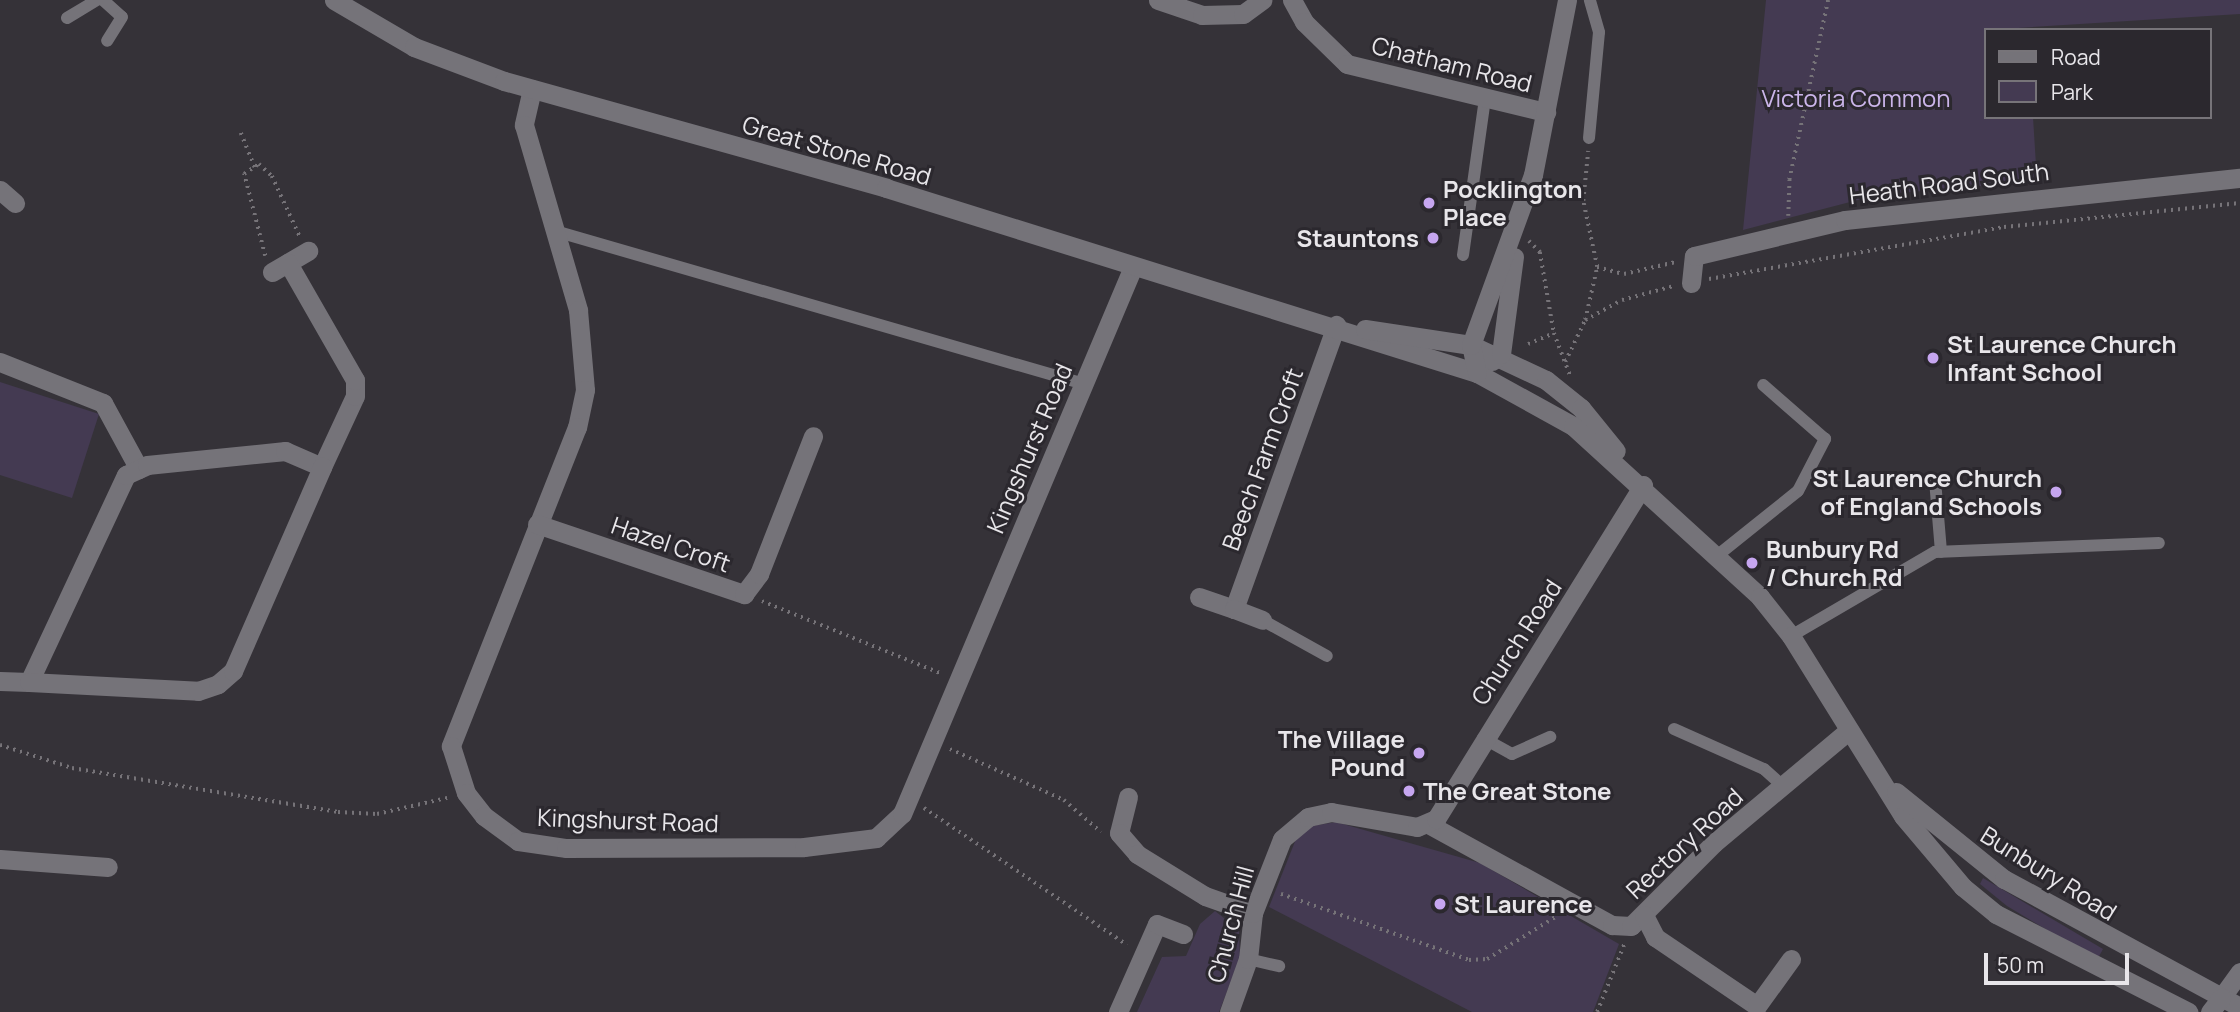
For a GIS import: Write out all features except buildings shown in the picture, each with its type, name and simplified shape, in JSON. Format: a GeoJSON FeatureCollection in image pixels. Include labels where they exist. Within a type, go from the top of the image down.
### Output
{"type":"FeatureCollection","features":[{"type":"Feature","properties":{"kind":"street","name":"Great Stone Road"},"geometry":{"type":"LineString","coordinates":[[334,0],[414,47],[532,89],[886,188],[1133,267],[1336,325],[1477,373]]}},
{"type":"Feature","properties":{"kind":"street"},"geometry":{"type":"LineString","coordinates":[[1158,0],[1202,15],[1243,14],[1262,0]]}},
{"type":"Feature","properties":{"kind":"street","name":"Chatham Road"},"geometry":{"type":"LineString","coordinates":[[1292,0],[1304,22],[1347,64],[1546,112]]}},
{"type":"Feature","properties":{"kind":"street"},"geometry":{"type":"LineString","coordinates":[[1477,373],[1501,354],[1518,230],[1546,112],[1567,0]]}},
{"type":"Feature","properties":{"kind":"street","name":"Kingshurst Road"},"geometry":{"type":"LineString","coordinates":[[532,89],[524,125],[578,310],[585,390],[537,524],[451,746],[466,793],[484,816],[518,841],[566,848],[850,843],[876,838],[910,799],[935,742],[957,680],[1133,267]]}},
{"type":"Feature","properties":{"kind":"street","name":"Heath Road South"},"geometry":{"type":"LineString","coordinates":[[1694,256],[1788,232],[1997,200],[2240,178]]}},
{"type":"Feature","properties":{"kind":"street"},"geometry":{"type":"LineString","coordinates":[[0,190],[15,203]]}},
{"type":"Feature","properties":{"kind":"street"},"geometry":{"type":"LineString","coordinates":[[1518,230],[1471,345],[1477,373],[1573,426],[1643,485]]}},
{"type":"Feature","properties":{"kind":"street"},"geometry":{"type":"LineString","coordinates":[[0,681],[198,691],[218,684],[233,671],[355,397],[355,380],[280,268],[308,251]]}},
{"type":"Feature","properties":{"kind":"street"},"geometry":{"type":"LineString","coordinates":[[1691,283],[1694,256]]}},
{"type":"Feature","properties":{"kind":"street","name":"Great Stone Road"},"geometry":{"type":"LineString","coordinates":[[1336,325],[1471,345]]}},
{"type":"Feature","properties":{"kind":"street","name":"Beech Farm Croft"},"geometry":{"type":"LineString","coordinates":[[1234,609],[1336,325]]}},
{"type":"Feature","properties":{"kind":"street"},"geometry":{"type":"LineString","coordinates":[[1471,345],[1501,354],[1581,408],[1643,485]]}},
{"type":"Feature","properties":{"kind":"street"},"geometry":{"type":"LineString","coordinates":[[0,362],[103,403],[139,469]]}},
{"type":"Feature","properties":{"kind":"street","name":"Hazel Croft"},"geometry":{"type":"LineString","coordinates":[[537,524],[744,594],[759,574],[813,436]]}},
{"type":"Feature","properties":{"kind":"street"},"geometry":{"type":"LineString","coordinates":[[29,682],[121,486],[139,469],[285,451],[322,467]]}},
{"type":"Feature","properties":{"kind":"street","name":"Bunbury Road"},"geometry":{"type":"LineString","coordinates":[[1643,485],[1718,555],[1791,636],[1849,730],[1933,855],[1996,914],[2188,1012]]}},
{"type":"Feature","properties":{"kind":"street","name":"Church Road"},"geometry":{"type":"LineString","coordinates":[[1430,825],[1643,485]]}},
{"type":"Feature","properties":{"kind":"street"},"geometry":{"type":"LineString","coordinates":[[1199,597],[1262,620]]}},
{"type":"Feature","properties":{"kind":"street","name":"Rectory Road"},"geometry":{"type":"LineString","coordinates":[[1430,825],[1575,906],[1629,922],[1714,843],[1849,730]]}},
{"type":"Feature","properties":{"kind":"street","name":"Bunbury Road"},"geometry":{"type":"LineString","coordinates":[[1882,779],[2004,879],[2216,1005],[2240,1007]]}},
{"type":"Feature","properties":{"kind":"street"},"geometry":{"type":"LineString","coordinates":[[1128,797],[1119,833],[1163,874],[1253,913]]}},
{"type":"Feature","properties":{"kind":"street","name":"Church Hill"},"geometry":{"type":"LineString","coordinates":[[1229,1012],[1248,959],[1253,913],[1282,839],[1308,817],[1331,812],[1430,825]]}},
{"type":"Feature","properties":{"kind":"street"},"geometry":{"type":"LineString","coordinates":[[0,859],[108,867]]}},
{"type":"Feature","properties":{"kind":"street"},"geometry":{"type":"LineString","coordinates":[[1629,922],[1655,937],[1755,1009],[1791,959]]}},
{"type":"Feature","properties":{"kind":"street"},"geometry":{"type":"LineString","coordinates":[[1118,1012],[1157,924],[1183,934]]}},
{"type":"Feature","properties":{"kind":"street"},"geometry":{"type":"LineString","coordinates":[[2216,1005],[2240,972]]}},
{"type":"Feature","properties":{"kind":"lane"},"geometry":{"type":"LineString","coordinates":[[67,18],[97,0]]}},
{"type":"Feature","properties":{"kind":"lane"},"geometry":{"type":"LineString","coordinates":[[103,0],[122,17],[107,41]]}},
{"type":"Feature","properties":{"kind":"lane"},"geometry":{"type":"LineString","coordinates":[[1589,138],[1599,32],[1590,0]]}},
{"type":"Feature","properties":{"kind":"lane"},"geometry":{"type":"LineString","coordinates":[[1463,256],[1485,98]]}},
{"type":"Feature","properties":{"kind":"lane"},"geometry":{"type":"LineString","coordinates":[[555,231],[1084,384]]}},
{"type":"Feature","properties":{"kind":"lane"},"geometry":{"type":"LineString","coordinates":[[1718,555],[1798,491],[1825,439],[1763,385]]}},
{"type":"Feature","properties":{"kind":"lane"},"geometry":{"type":"LineString","coordinates":[[1935,480],[1941,552]]}},
{"type":"Feature","properties":{"kind":"lane"},"geometry":{"type":"LineString","coordinates":[[1791,636],[1941,552],[2159,543]]}},
{"type":"Feature","properties":{"kind":"lane"},"geometry":{"type":"LineString","coordinates":[[1262,620],[1327,656]]}},
{"type":"Feature","properties":{"kind":"lane"},"geometry":{"type":"LineString","coordinates":[[1674,729],[1764,769],[1783,786]]}},
{"type":"Feature","properties":{"kind":"lane"},"geometry":{"type":"LineString","coordinates":[[1483,738],[1512,754],[1542,746],[1550,737]]}},
{"type":"Feature","properties":{"kind":"lane"},"geometry":{"type":"LineString","coordinates":[[1248,959],[1279,966]]}},
{"type":"Feature","properties":{"kind":"path"},"geometry":{"type":"LineString","coordinates":[[1788,232],[1789,180],[1828,0]]}},
{"type":"Feature","properties":{"kind":"path"},"geometry":{"type":"LineString","coordinates":[[241,133],[255,167],[272,176],[280,204],[308,251]]}},
{"type":"Feature","properties":{"kind":"path"},"geometry":{"type":"LineString","coordinates":[[1518,230],[1541,252],[1554,333],[1565,362],[1585,320],[1597,267],[1583,201],[1589,138]]}},
{"type":"Feature","properties":{"kind":"path"},"geometry":{"type":"LineString","coordinates":[[255,167],[244,174],[280,268]]}},
{"type":"Feature","properties":{"kind":"path"},"geometry":{"type":"LineString","coordinates":[[1585,320],[1622,300],[1691,283],[2004,227],[2240,203]]}},
{"type":"Feature","properties":{"kind":"path"},"geometry":{"type":"LineString","coordinates":[[1597,267],[1624,274],[1694,256]]}},
{"type":"Feature","properties":{"kind":"path"},"geometry":{"type":"LineString","coordinates":[[1528,344],[1554,333]]}},
{"type":"Feature","properties":{"kind":"path"},"geometry":{"type":"LineString","coordinates":[[744,594],[957,680]]}},
{"type":"Feature","properties":{"kind":"path"},"geometry":{"type":"LineString","coordinates":[[935,742],[1064,800],[1111,843],[1119,833]]}},
{"type":"Feature","properties":{"kind":"path"},"geometry":{"type":"LineString","coordinates":[[0,745],[72,768],[338,812],[377,814],[466,793]]}},
{"type":"Feature","properties":{"kind":"path"},"geometry":{"type":"LineString","coordinates":[[910,799],[1143,956]]}},
{"type":"Feature","properties":{"kind":"path"},"geometry":{"type":"LineString","coordinates":[[1275,892],[1469,960],[1487,959],[1575,906]]}},
{"type":"Feature","properties":{"kind":"path"},"geometry":{"type":"LineString","coordinates":[[1597,1012],[1629,922]]}},
{"type":"Feature","properties":{"kind":"green space","name":"Victoria Common"},"geometry":{"type":"Polygon","coordinates":[[[1766,0],[2240,0],[2240,14],[1984,28],[1984,119],[2033,119],[2037,181],[1877,195],[1743,230],[1766,0]]]}},
{"type":"Feature","properties":{"kind":"green space"},"geometry":{"type":"Polygon","coordinates":[[[0,382],[99,414],[72,498],[0,475],[0,382]]]}},
{"type":"Feature","properties":{"kind":"green space"},"geometry":{"type":"Polygon","coordinates":[[[1336,822],[1480,863],[1619,944],[1593,1012],[1472,1012],[1269,907],[1296,839],[1312,826],[1336,822]]]}},
{"type":"Feature","properties":{"kind":"green space"},"geometry":{"type":"Polygon","coordinates":[[[1983,878],[2103,949],[2097,960],[2007,906],[1980,884],[1983,878]]]}},
{"type":"Feature","properties":{"kind":"green space"},"geometry":{"type":"Polygon","coordinates":[[[1215,911],[1239,930],[1240,958],[1219,1012],[1137,1012],[1162,957],[1186,956],[1200,924],[1215,911]]]}},
{"type":"Feature","properties":{"kind":"place","name":"Pocklington Place"},"geometry":{"type":"Point","coordinates":[1429,203]}},
{"type":"Feature","properties":{"kind":"place","name":"Stauntons"},"geometry":{"type":"Point","coordinates":[1433,238]}},
{"type":"Feature","properties":{"kind":"place","name":"St Laurence Church Infant School"},"geometry":{"type":"Point","coordinates":[1933,358]}},
{"type":"Feature","properties":{"kind":"place","name":"St Laurence Church of England Schools"},"geometry":{"type":"Point","coordinates":[2056,492]}},
{"type":"Feature","properties":{"kind":"place","name":"Bunbury Rd / Church Rd"},"geometry":{"type":"Point","coordinates":[1752,563]}},
{"type":"Feature","properties":{"kind":"place","name":"The Village Pound"},"geometry":{"type":"Point","coordinates":[1419,753]}},
{"type":"Feature","properties":{"kind":"place","name":"The Great Stone"},"geometry":{"type":"Point","coordinates":[1409,791]}},
{"type":"Feature","properties":{"kind":"place","name":"St Laurence"},"geometry":{"type":"Point","coordinates":[1440,904]}}]}
